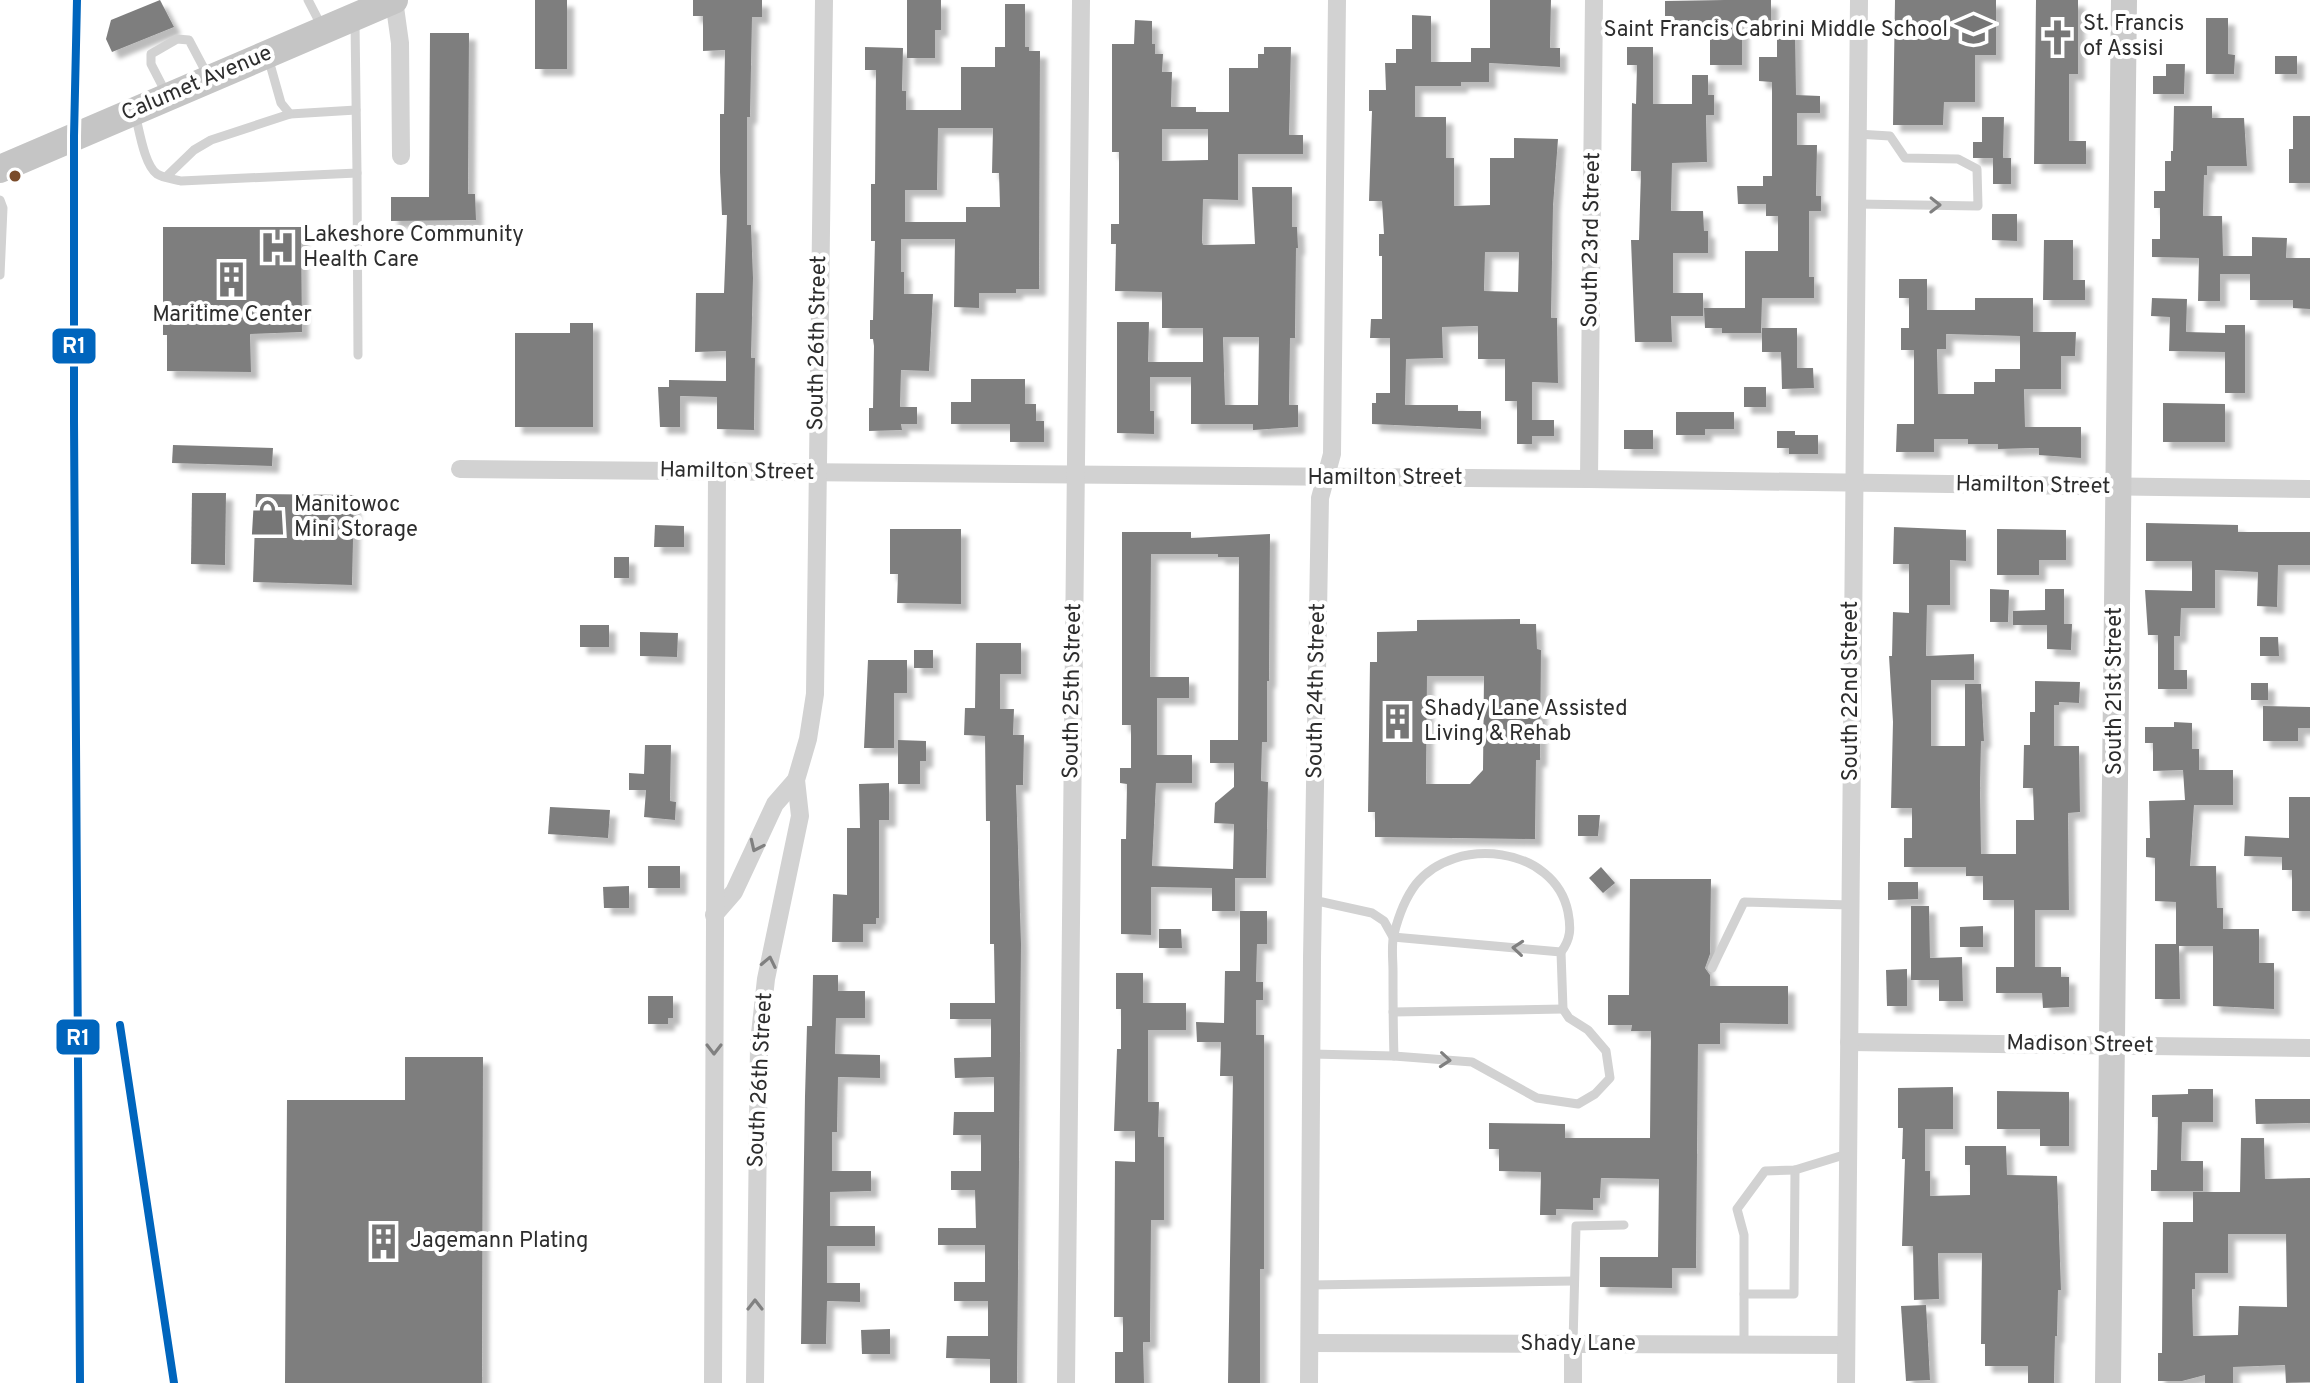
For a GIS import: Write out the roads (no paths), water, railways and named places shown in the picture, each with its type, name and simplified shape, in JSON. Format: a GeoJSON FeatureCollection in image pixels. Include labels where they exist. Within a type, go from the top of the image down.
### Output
{"type":"FeatureCollection","features":[{"type":"Feature","properties":{"kind":"main road","name":"Calumet Avenue"},"geometry":{"type":"LineString","coordinates":[[0,169],[380,5]]}},
{"type":"Feature","properties":{"kind":"street","name":"South 26th Street"},"geometry":{"type":"LineString","coordinates":[[755,1383],[759,1043],[766,979],[800,816],[796,780],[808,739],[815,694],[824,0]]}},
{"type":"Feature","properties":{"kind":"street","name":"South 25th Street"},"geometry":{"type":"LineString","coordinates":[[1066,1383],[1081,0]]}},
{"type":"Feature","properties":{"kind":"street","name":"South 24th Street"},"geometry":{"type":"LineString","coordinates":[[1309,1383],[1320,498],[1332,454],[1337,0]]}},
{"type":"Feature","properties":{"kind":"street","name":"South 23rd Street"},"geometry":{"type":"LineString","coordinates":[[1589,479],[1594,0]]}},
{"type":"Feature","properties":{"kind":"street","name":"South 22nd Street"},"geometry":{"type":"LineString","coordinates":[[1846,1383],[1859,0]]}},
{"type":"Feature","properties":{"kind":"street","name":"South 21st Street"},"geometry":{"type":"LineString","coordinates":[[2108,1383],[2124,0]]}},
{"type":"Feature","properties":{"kind":"street"},"geometry":{"type":"LineString","coordinates":[[380,5],[400,43],[401,156]]}},
{"type":"Feature","properties":{"kind":"street","name":"Hamilton Street"},"geometry":{"type":"LineString","coordinates":[[460,469],[2310,489]]}},
{"type":"Feature","properties":{"kind":"street","name":"South 26th Street"},"geometry":{"type":"LineString","coordinates":[[713,1383],[717,471]]}},
{"type":"Feature","properties":{"kind":"street","name":"South 26th Street"},"geometry":{"type":"LineString","coordinates":[[714,915],[734,892],[775,804],[796,780]]}},
{"type":"Feature","properties":{"kind":"street","name":"Madison Street"},"geometry":{"type":"LineString","coordinates":[[1849,1042],[2310,1048]]}},
{"type":"Feature","properties":{"kind":"street","name":"Shady Lane"},"geometry":{"type":"LineString","coordinates":[[1310,1343],[1846,1345]]}},
{"type":"Feature","properties":{"kind":"street"},"geometry":{"type":"LineString","coordinates":[[1573,1344],[1573,1383]]}},
{"type":"Feature","properties":{"kind":"lane"},"geometry":{"type":"LineString","coordinates":[[308,0],[324,30]]}},
{"type":"Feature","properties":{"kind":"lane"},"geometry":{"type":"LineString","coordinates":[[358,355],[356,110],[380,5]]}},
{"type":"Feature","properties":{"kind":"lane"},"geometry":{"type":"LineString","coordinates":[[168,96],[151,64],[151,54],[177,39],[189,40],[209,78]]}},
{"type":"Feature","properties":{"kind":"lane"},"geometry":{"type":"LineString","coordinates":[[267,54],[281,103],[290,114]]}},
{"type":"Feature","properties":{"kind":"lane"},"geometry":{"type":"LineString","coordinates":[[134,110],[149,164],[156,173],[166,177],[181,181],[357,173]]}},
{"type":"Feature","properties":{"kind":"lane"},"geometry":{"type":"LineString","coordinates":[[166,177],[194,150],[211,140],[290,114],[356,110]]}},
{"type":"Feature","properties":{"kind":"lane"},"geometry":{"type":"LineString","coordinates":[[1857,134],[1890,136],[1905,158],[1958,159],[1977,169],[1978,206],[1857,204]]}},
{"type":"Feature","properties":{"kind":"lane"},"geometry":{"type":"LineString","coordinates":[[0,200],[3,208],[0,275]]}},
{"type":"Feature","properties":{"kind":"lane"},"geometry":{"type":"LineString","coordinates":[[1312,1054],[1472,1062],[1537,1098],[1578,1104],[1595,1094],[1610,1078],[1606,1051],[1588,1030],[1569,1018],[1563,1009],[1561,952],[1568,942],[1570,931],[1568,910],[1557,885],[1543,870],[1523,859],[1502,855],[1455,859],[1427,873],[1410,892],[1393,937],[1394,1056]]}},
{"type":"Feature","properties":{"kind":"lane"},"geometry":{"type":"LineString","coordinates":[[1313,900],[1372,913],[1384,921],[1393,937]]}},
{"type":"Feature","properties":{"kind":"lane"},"geometry":{"type":"LineString","coordinates":[[1712,968],[1744,902],[1850,905]]}},
{"type":"Feature","properties":{"kind":"lane"},"geometry":{"type":"LineString","coordinates":[[1393,937],[1561,952]]}},
{"type":"Feature","properties":{"kind":"lane"},"geometry":{"type":"LineString","coordinates":[[1393,1012],[1563,1009]]}},
{"type":"Feature","properties":{"kind":"lane"},"geometry":{"type":"LineString","coordinates":[[1744,1345],[1744,1235],[1737,1209],[1765,1171],[1795,1170],[1848,1154]]}},
{"type":"Feature","properties":{"kind":"lane"},"geometry":{"type":"LineString","coordinates":[[1744,1294],[1794,1294],[1795,1170]]}},
{"type":"Feature","properties":{"kind":"lane"},"geometry":{"type":"LineString","coordinates":[[1573,1344],[1576,1226],[1624,1225]]}},
{"type":"Feature","properties":{"kind":"lane"},"geometry":{"type":"LineString","coordinates":[[1310,1285],[1574,1281]]}},
{"type":"Feature","properties":{"kind":"place","name":"Saint Francis Cabrini Middle School"},"geometry":{"type":"Point","coordinates":[1974,30]}},
{"type":"Feature","properties":{"kind":"place","name":"St. Francis of Assisi"},"geometry":{"type":"Point","coordinates":[2057,37]}},
{"type":"Feature","properties":{"kind":"place","name":"Lakeshore Community Health Care"},"geometry":{"type":"Point","coordinates":[277,248]}},
{"type":"Feature","properties":{"kind":"place","name":"Maritime Center"},"geometry":{"type":"Point","coordinates":[232,279]}},
{"type":"Feature","properties":{"kind":"place","name":"Manitowoc Mini Storage"},"geometry":{"type":"Point","coordinates":[268,518]}},
{"type":"Feature","properties":{"kind":"place","name":"Shady Lane Assisted Living & Rehab"},"geometry":{"type":"Point","coordinates":[1398,722]}},
{"type":"Feature","properties":{"kind":"place","name":"Jagemann Plating"},"geometry":{"type":"Point","coordinates":[384,1241]}}]}
